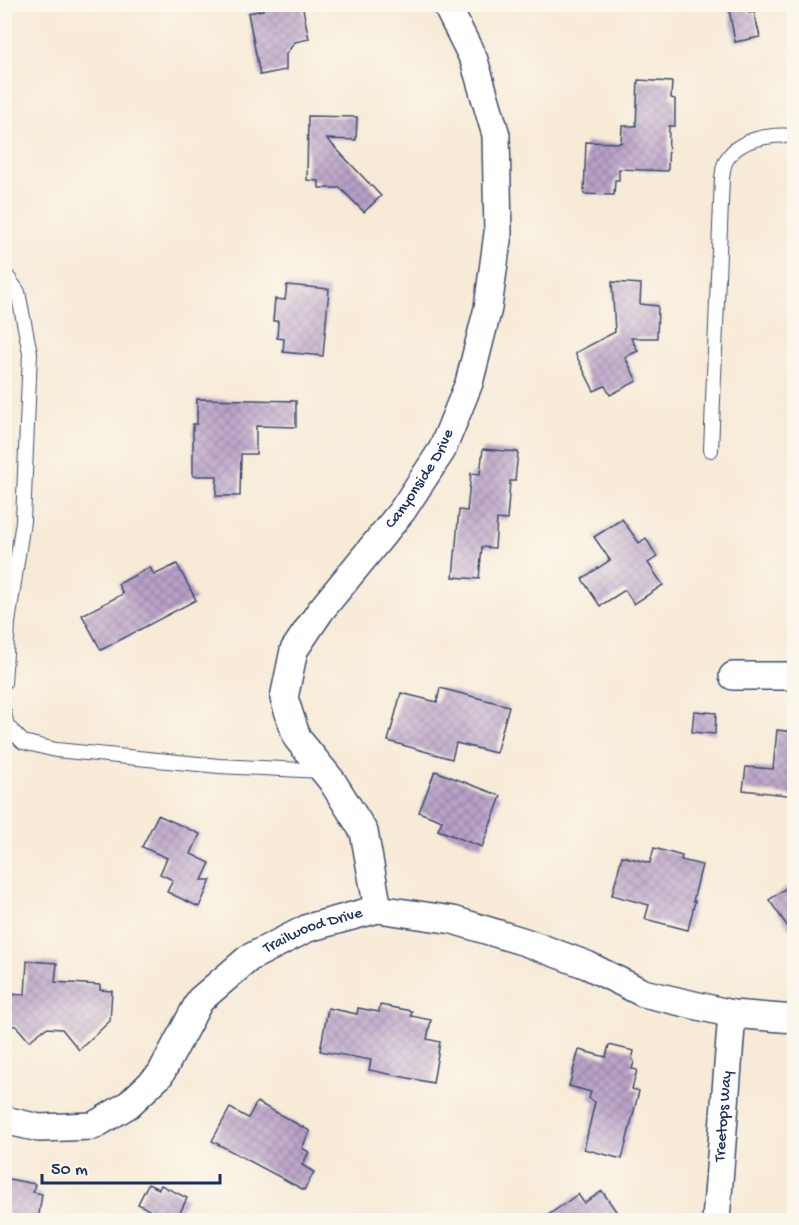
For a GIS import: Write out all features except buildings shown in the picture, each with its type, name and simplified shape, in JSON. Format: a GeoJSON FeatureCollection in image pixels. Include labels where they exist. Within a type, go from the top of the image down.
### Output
{"type":"FeatureCollection","features":[{"type":"Feature","properties":{"kind":"street","name":"Canyonside Drive"},"geometry":{"type":"LineString","coordinates":[[378,909],[364,832],[324,771],[297,738],[284,698],[294,650],[321,610],[402,511],[442,450],[469,383],[488,308],[498,233],[496,135],[474,60],[446,4]]}},
{"type":"Feature","properties":{"kind":"street"},"geometry":{"type":"LineString","coordinates":[[733,676],[795,676]]}},
{"type":"Feature","properties":{"kind":"street","name":"Trailwood Drive"},"geometry":{"type":"LineString","coordinates":[[4,1120],[39,1128],[93,1126],[128,1105],[160,1075],[200,1000],[249,957],[308,928],[378,909],[453,920],[525,942],[587,965],[643,993],[732,1014],[795,1019]]}},
{"type":"Feature","properties":{"kind":"street","name":"Treetops Way"},"geometry":{"type":"LineString","coordinates":[[716,1221],[732,1014]]}},
{"type":"Feature","properties":{"kind":"lane"},"geometry":{"type":"LineString","coordinates":[[711,450],[725,163],[742,146],[761,136],[795,136]]}},
{"type":"Feature","properties":{"kind":"lane"},"geometry":{"type":"LineString","coordinates":[[4,272],[18,292],[30,354],[23,520],[8,624],[4,683]]}},
{"type":"Feature","properties":{"kind":"lane"},"geometry":{"type":"LineString","coordinates":[[4,713],[7,726],[23,742],[56,750],[219,766],[324,771]]}}]}
